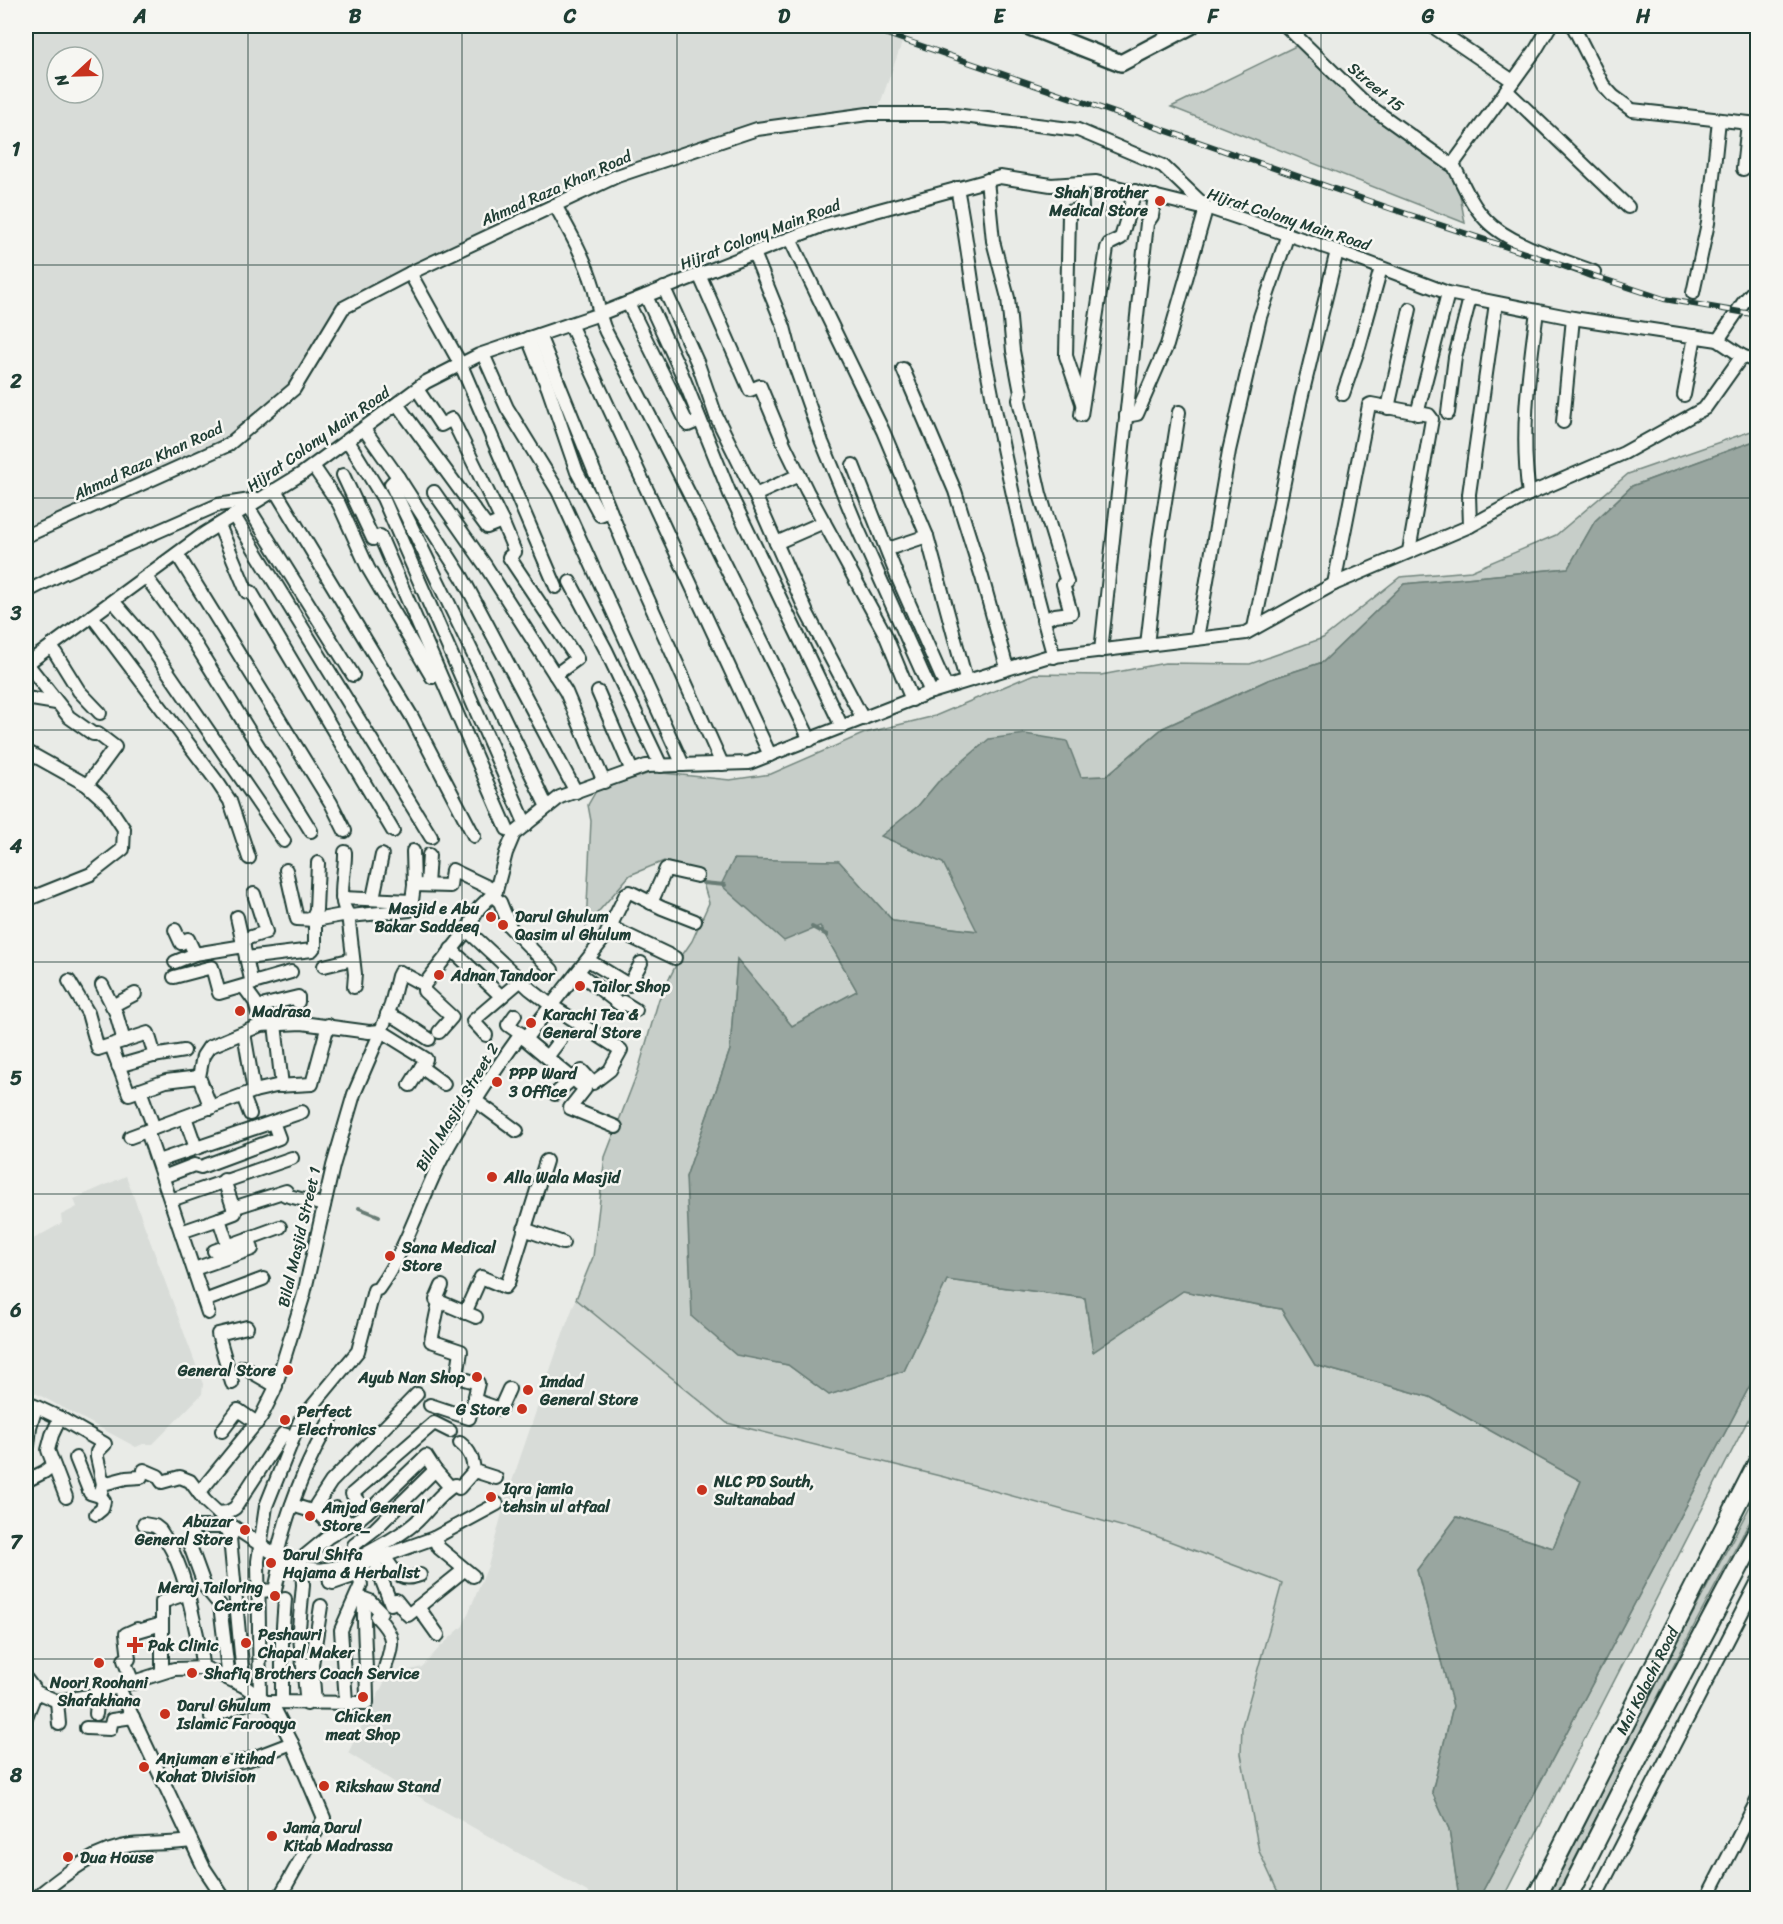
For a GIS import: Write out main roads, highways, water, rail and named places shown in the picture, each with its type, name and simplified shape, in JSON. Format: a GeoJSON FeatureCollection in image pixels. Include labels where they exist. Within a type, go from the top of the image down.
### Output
{"type":"FeatureCollection","features":[{"type":"Feature","properties":{"kind":"main road","name":"Mai Kolachi Road"},"geometry":{"type":"LineString","coordinates":[[1536,1899],[1758,1462]]}},
{"type":"Feature","properties":{"kind":"main road","name":"Mai Kolachi Road"},"geometry":{"type":"LineString","coordinates":[[1567,1899],[1640,1754],[1758,1531]]}},
{"type":"Feature","properties":{"kind":"waterway"},"geometry":{"type":"LineString","coordinates":[[703,883],[725,885]]}},
{"type":"Feature","properties":{"kind":"waterway"},"geometry":{"type":"LineString","coordinates":[[812,927],[827,935]]}},
{"type":"Feature","properties":{"kind":"waterway"},"geometry":{"type":"LineString","coordinates":[[359,1208],[379,1216]]}},
{"type":"Feature","properties":{"kind":"railway"},"geometry":{"type":"LineString","coordinates":[[864,26],[1392,209],[1664,299],[1758,315]]}},
{"type":"Feature","properties":{"kind":"place","name":"Shah Brother Medical Store"},"geometry":{"type":"Point","coordinates":[1160,201]}},
{"type":"Feature","properties":{"kind":"place","name":"Masjid e Abu Bakar Saddeeq"},"geometry":{"type":"Point","coordinates":[491,917]}},
{"type":"Feature","properties":{"kind":"place","name":"Darul Ghulum Qasim ul Ghulum"},"geometry":{"type":"Point","coordinates":[503,925]}},
{"type":"Feature","properties":{"kind":"place","name":"Adnan Tandoor"},"geometry":{"type":"Point","coordinates":[439,975]}},
{"type":"Feature","properties":{"kind":"place","name":"Tailor Shop"},"geometry":{"type":"Point","coordinates":[580,986]}},
{"type":"Feature","properties":{"kind":"place","name":"Madrasa"},"geometry":{"type":"Point","coordinates":[240,1011]}},
{"type":"Feature","properties":{"kind":"place","name":"Karachi Tea & General Store"},"geometry":{"type":"Point","coordinates":[531,1023]}},
{"type":"Feature","properties":{"kind":"place","name":"PPP Ward 3 Office"},"geometry":{"type":"Point","coordinates":[497,1082]}},
{"type":"Feature","properties":{"kind":"place","name":"Alla Wala Masjid"},"geometry":{"type":"Point","coordinates":[492,1177]}},
{"type":"Feature","properties":{"kind":"place","name":"Sana Medical Store"},"geometry":{"type":"Point","coordinates":[390,1256]}},
{"type":"Feature","properties":{"kind":"place","name":"General Store"},"geometry":{"type":"Point","coordinates":[288,1370]}},
{"type":"Feature","properties":{"kind":"place","name":"Ayub Nan Shop"},"geometry":{"type":"Point","coordinates":[477,1377]}},
{"type":"Feature","properties":{"kind":"place","name":"Imdad General Store"},"geometry":{"type":"Point","coordinates":[528,1390]}},
{"type":"Feature","properties":{"kind":"place","name":"G Store"},"geometry":{"type":"Point","coordinates":[522,1409]}},
{"type":"Feature","properties":{"kind":"place","name":"Perfect Electronics"},"geometry":{"type":"Point","coordinates":[285,1420]}},
{"type":"Feature","properties":{"kind":"place","name":"NLC PD South, Sultanabad"},"geometry":{"type":"Point","coordinates":[702,1490]}},
{"type":"Feature","properties":{"kind":"place","name":"Iqra jamia tehsin ul atfaal"},"geometry":{"type":"Point","coordinates":[491,1497]}},
{"type":"Feature","properties":{"kind":"place","name":"Amjad General Store_"},"geometry":{"type":"Point","coordinates":[310,1516]}},
{"type":"Feature","properties":{"kind":"place","name":"Abuzar General Store"},"geometry":{"type":"Point","coordinates":[245,1530]}},
{"type":"Feature","properties":{"kind":"place","name":"Darul Shifa Hajama & Herbalist"},"geometry":{"type":"Point","coordinates":[271,1563]}},
{"type":"Feature","properties":{"kind":"place","name":"Meraj Tailoring Centre"},"geometry":{"type":"Point","coordinates":[275,1596]}},
{"type":"Feature","properties":{"kind":"place","name":"Peshawri Chapal Maker"},"geometry":{"type":"Point","coordinates":[246,1643]}},
{"type":"Feature","properties":{"kind":"place","name":"Pak Clinic"},"geometry":{"type":"Point","coordinates":[135,1645]}},
{"type":"Feature","properties":{"kind":"place","name":"Noori Roohani Shafakhana"},"geometry":{"type":"Point","coordinates":[99,1663]}},
{"type":"Feature","properties":{"kind":"place","name":"Shafiq Brothers Coach Service"},"geometry":{"type":"Point","coordinates":[192,1673]}},
{"type":"Feature","properties":{"kind":"place","name":"Chicken meat Shop"},"geometry":{"type":"Point","coordinates":[363,1697]}},
{"type":"Feature","properties":{"kind":"place","name":"Darul Ghulum Islamic Farooqya"},"geometry":{"type":"Point","coordinates":[165,1714]}},
{"type":"Feature","properties":{"kind":"place","name":"Anjuman e itihad Kohat Division"},"geometry":{"type":"Point","coordinates":[144,1767]}},
{"type":"Feature","properties":{"kind":"place","name":"Rikshaw Stand"},"geometry":{"type":"Point","coordinates":[324,1786]}},
{"type":"Feature","properties":{"kind":"place","name":"Jama Darul Kitab Madrassa"},"geometry":{"type":"Point","coordinates":[272,1836]}},
{"type":"Feature","properties":{"kind":"place","name":"Dua House"},"geometry":{"type":"Point","coordinates":[68,1857]}}]}
